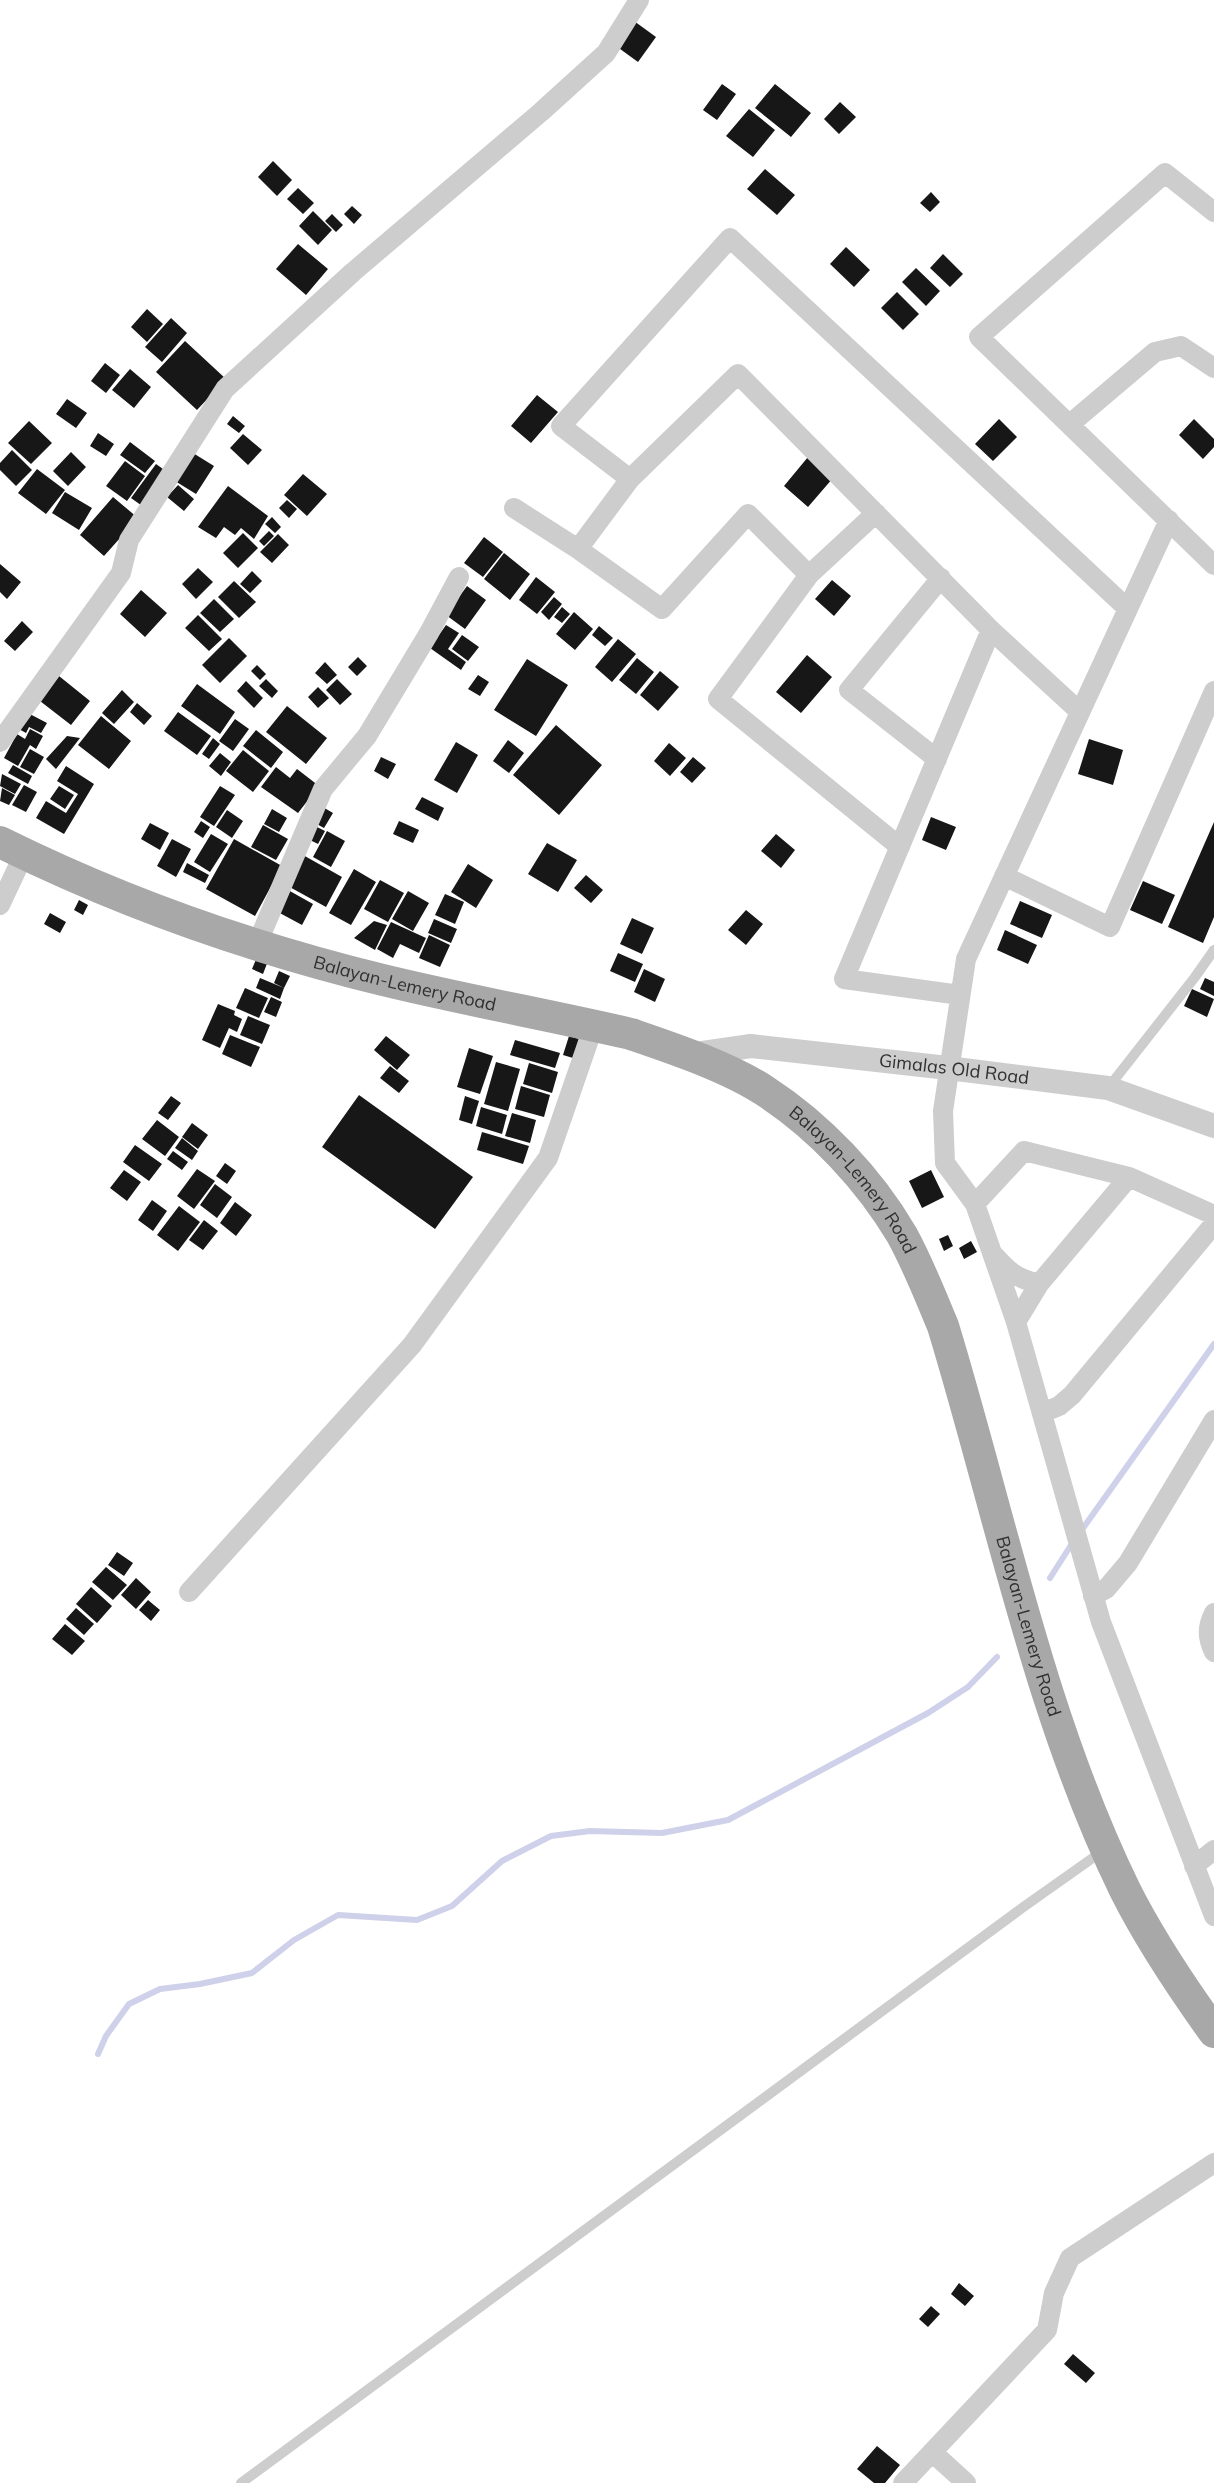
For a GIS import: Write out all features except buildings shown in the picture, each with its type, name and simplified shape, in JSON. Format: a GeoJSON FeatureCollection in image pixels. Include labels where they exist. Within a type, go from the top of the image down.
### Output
{"type":"FeatureCollection","features":[{"type":"Feature","properties":{"kind":"main road","name":"Balayan-Lemery Road"},"geometry":{"type":"LineString","coordinates":[[12,848],[69,875],[257,944],[384,981],[631,1034],[688,1055],[764,1090],[818,1133],[861,1178],[901,1234],[921,1272],[943,1326],[1044,1681],[1084,1797],[1106,1849],[1149,1933],[1178,1982],[1214,2032]]}},
{"type":"Feature","properties":{"kind":"street"},"geometry":{"type":"LineString","coordinates":[[0,742],[121,573],[129,540],[225,389],[353,272],[541,112],[606,53],[639,0]]}},
{"type":"Feature","properties":{"kind":"street"},"geometry":{"type":"LineString","coordinates":[[1214,212],[1165,173],[980,337],[1214,565]]}},
{"type":"Feature","properties":{"kind":"street"},"geometry":{"type":"LineString","coordinates":[[630,479],[561,426],[730,238],[1128,609]]}},
{"type":"Feature","properties":{"kind":"street"},"geometry":{"type":"LineString","coordinates":[[1070,424],[1155,352],[1181,346],[1214,368]]}},
{"type":"Feature","properties":{"kind":"street"},"geometry":{"type":"LineString","coordinates":[[578,549],[630,479],[738,374],[991,630],[1080,712]]}},
{"type":"Feature","properties":{"kind":"street"},"geometry":{"type":"LineString","coordinates":[[514,508],[578,549],[662,609],[748,514],[809,575]]}},
{"type":"Feature","properties":{"kind":"street"},"geometry":{"type":"LineString","coordinates":[[876,513],[809,575],[718,699],[900,848]]}},
{"type":"Feature","properties":{"kind":"street"},"geometry":{"type":"LineString","coordinates":[[1169,520],[966,959],[943,1111],[945,1163],[975,1204],[1016,1322],[1101,1622],[1214,1916]]}},
{"type":"Feature","properties":{"kind":"street"},"geometry":{"type":"LineString","coordinates":[[257,944],[323,789],[367,736],[429,633],[459,577]]}},
{"type":"Feature","properties":{"kind":"street"},"geometry":{"type":"LineString","coordinates":[[937,759],[849,690],[940,578]]}},
{"type":"Feature","properties":{"kind":"street"},"geometry":{"type":"LineString","coordinates":[[960,995],[844,979],[991,630]]}},
{"type":"Feature","properties":{"kind":"street"},"geometry":{"type":"LineString","coordinates":[[1005,876],[1110,927],[1214,690]]}},
{"type":"Feature","properties":{"kind":"street"},"geometry":{"type":"LineString","coordinates":[[0,905],[12,848]]}},
{"type":"Feature","properties":{"kind":"street"},"geometry":{"type":"LineString","coordinates":[[189,1592],[412,1345],[548,1158],[594,1025]]}},
{"type":"Feature","properties":{"kind":"street","name":"Gimalas Old Road"},"geometry":{"type":"LineString","coordinates":[[688,1055],[751,1046],[1108,1089],[1214,1126]]}},
{"type":"Feature","properties":{"kind":"street"},"geometry":{"type":"LineString","coordinates":[[975,1204],[1024,1151],[1129,1177],[1214,1215]]}},
{"type":"Feature","properties":{"kind":"street"},"geometry":{"type":"LineString","coordinates":[[1016,1322],[1039,1284],[1129,1177]]}},
{"type":"Feature","properties":{"kind":"street"},"geometry":{"type":"LineString","coordinates":[[1042,1413],[1059,1406],[1072,1395],[1214,1224]]}},
{"type":"Feature","properties":{"kind":"street"},"geometry":{"type":"LineString","coordinates":[[992,1252],[1008,1271],[1020,1279],[1039,1284]]}},
{"type":"Feature","properties":{"kind":"street"},"geometry":{"type":"LineString","coordinates":[[1094,1596],[1106,1589],[1128,1563],[1214,1420]]}},
{"type":"Feature","properties":{"kind":"street"},"geometry":{"type":"LineString","coordinates":[[1214,1613],[1208,1626],[1209,1641],[1214,1652]]}},
{"type":"Feature","properties":{"kind":"street"},"geometry":{"type":"LineString","coordinates":[[1194,1866],[1214,1850]]}},
{"type":"Feature","properties":{"kind":"street"},"geometry":{"type":"LineString","coordinates":[[903,2483],[1047,2330],[1054,2294],[1070,2258],[1214,2163]]}},
{"type":"Feature","properties":{"kind":"street"},"geometry":{"type":"LineString","coordinates":[[932,2451],[966,2483]]}},
{"type":"Feature","properties":{"kind":"lane"},"geometry":{"type":"LineString","coordinates":[[1108,1089],[1214,950]]}},
{"type":"Feature","properties":{"kind":"lane"},"geometry":{"type":"LineString","coordinates":[[241,2483],[1022,1908],[1106,1849]]}},
{"type":"Feature","properties":{"kind":"waterway"},"geometry":{"type":"LineString","coordinates":[[1081,1531],[1214,1344]]}},
{"type":"Feature","properties":{"kind":"waterway"},"geometry":{"type":"LineString","coordinates":[[1050,1578],[1073,1542]]}},
{"type":"Feature","properties":{"kind":"waterway"},"geometry":{"type":"LineString","coordinates":[[98,2054],[106,2036],[129,2004],[160,1989],[200,1984],[252,1973],[294,1940],[338,1915],[417,1920],[452,1906],[502,1861],[551,1836],[590,1831],[662,1833],[728,1820],[928,1713],[968,1687],[997,1657]]}}]}
